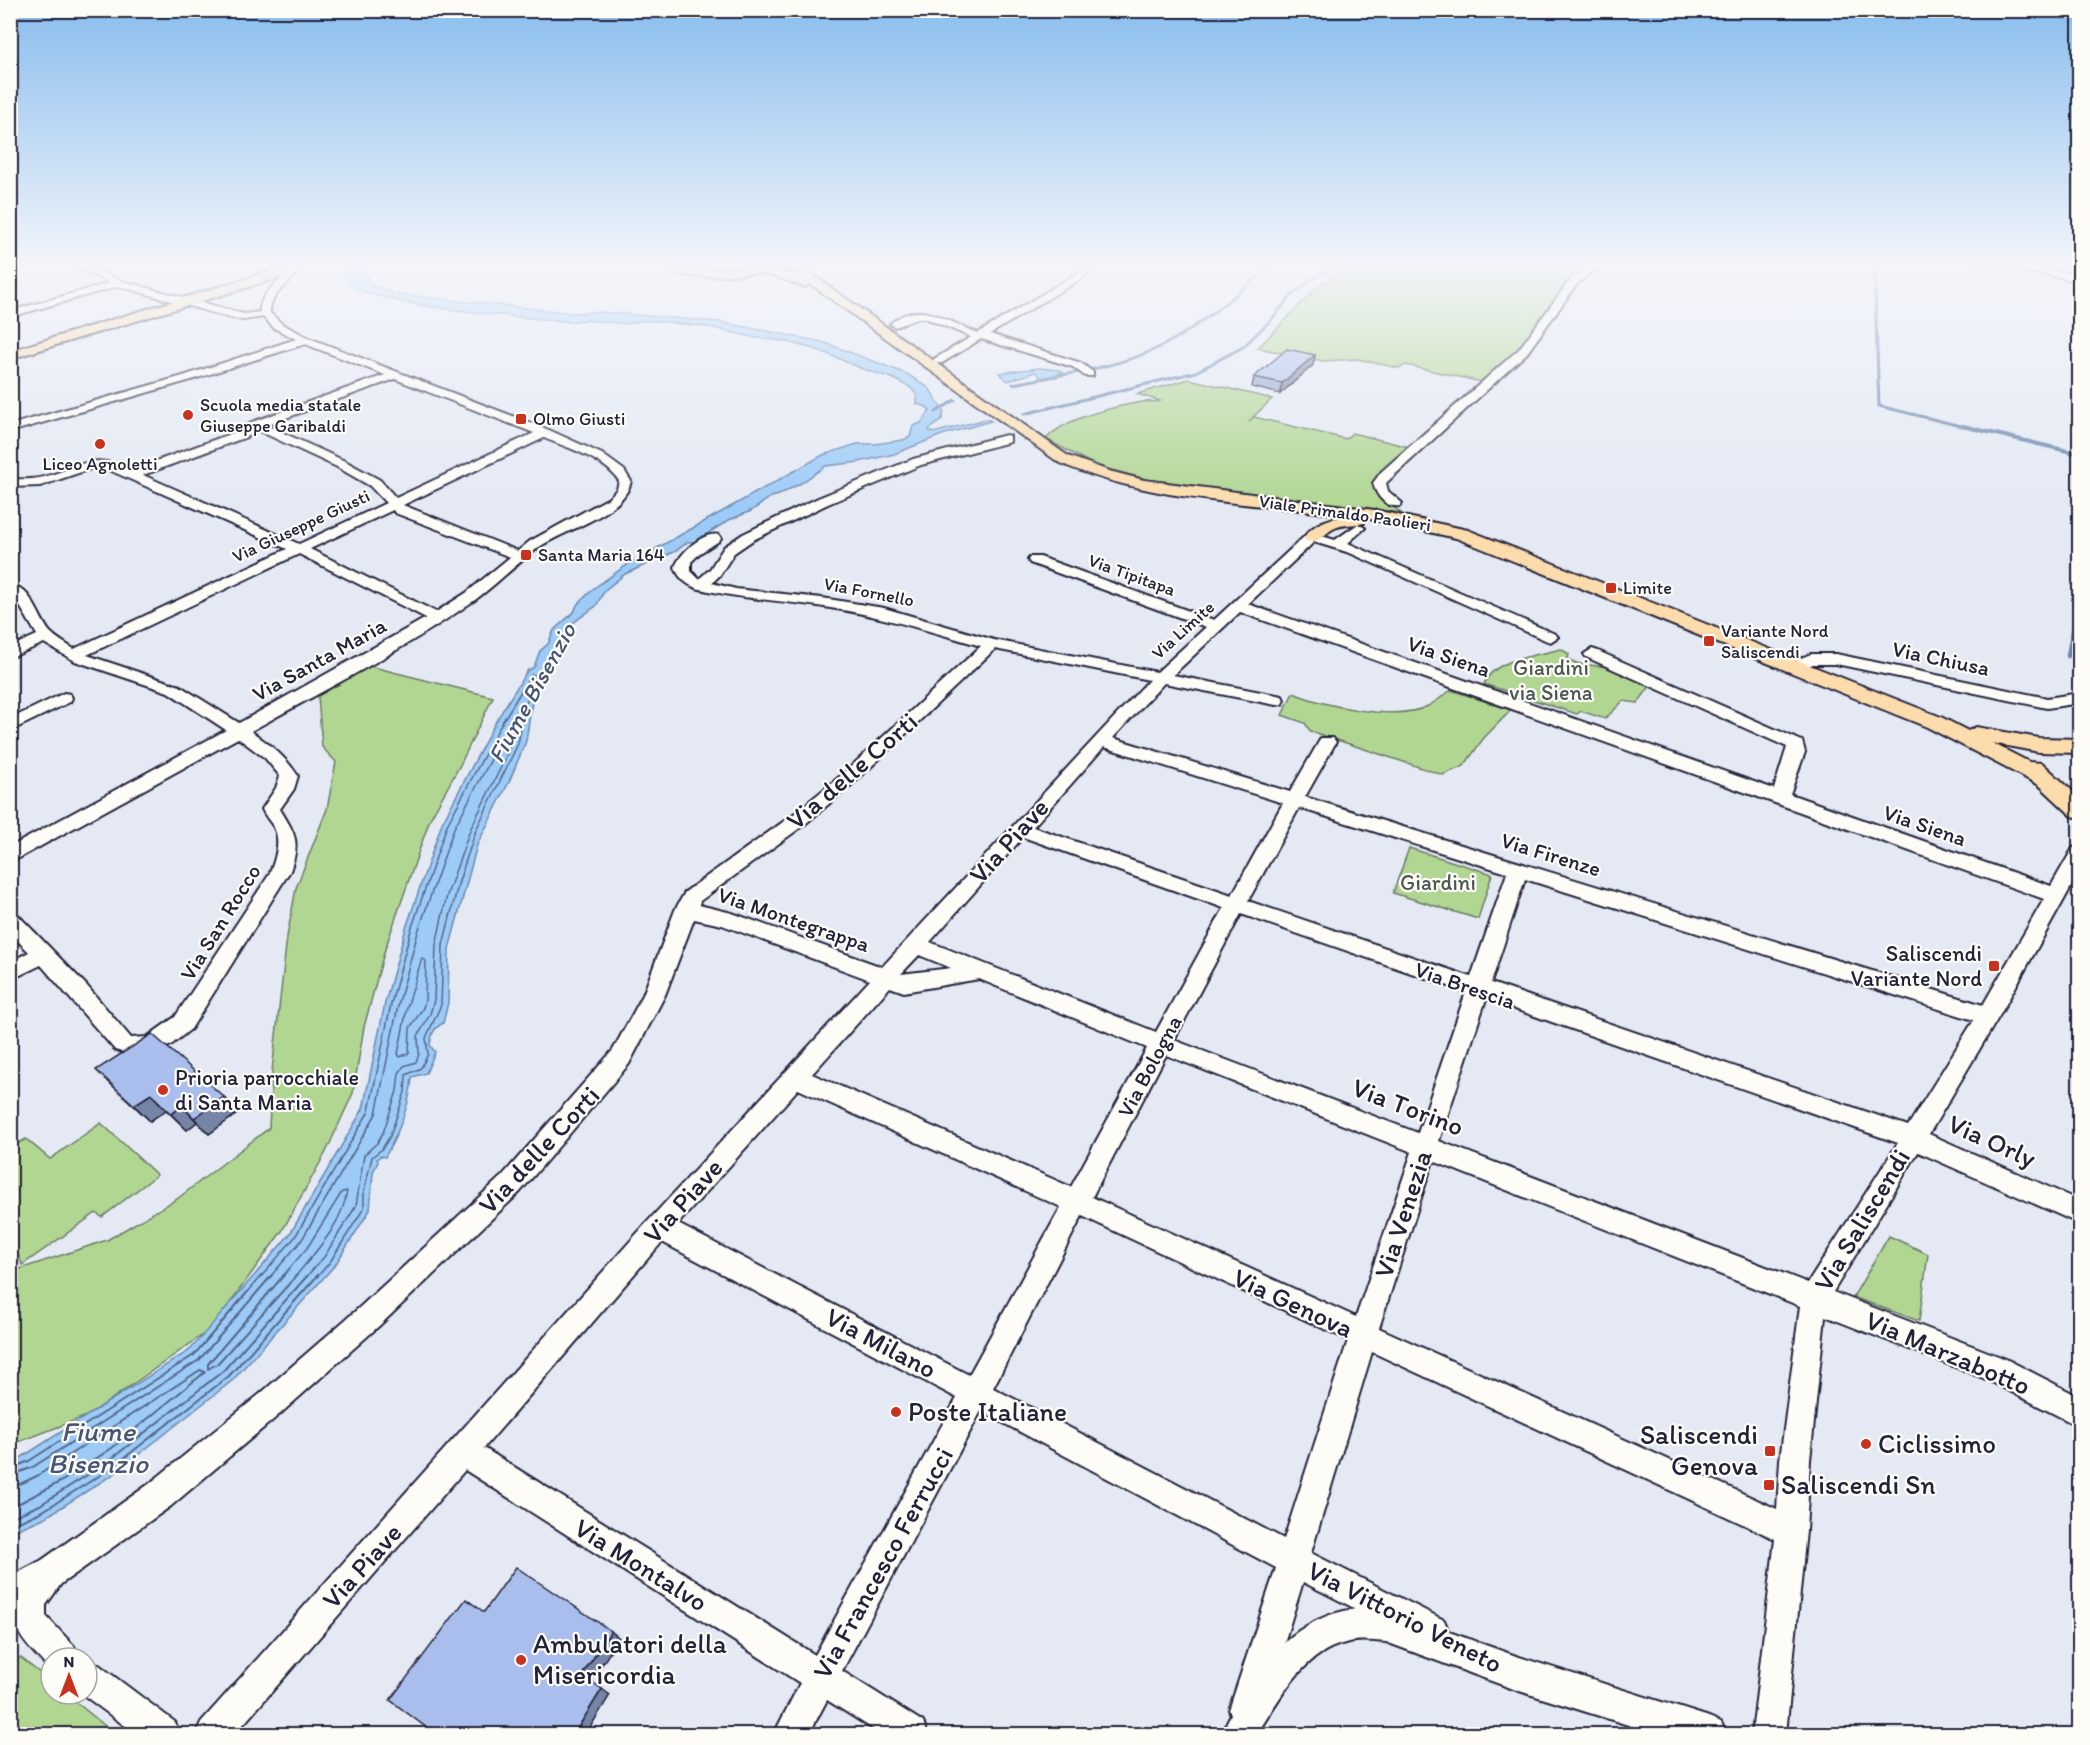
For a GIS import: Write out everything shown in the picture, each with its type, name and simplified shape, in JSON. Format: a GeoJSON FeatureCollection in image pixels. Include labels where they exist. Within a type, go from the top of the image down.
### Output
{"type":"FeatureCollection","features":[{"type":"Feature","properties":{"kind":"main road"},"geometry":{"type":"LineString","coordinates":[[10,355],[45,344]]}},
{"type":"Feature","properties":{"kind":"main road","name":"Viale Primaldo Paolieri"},"geometry":{"type":"LineString","coordinates":[[902,344],[1064,459],[1099,474],[1158,489],[1351,511],[1414,521],[1476,539],[1934,722],[2046,780]]}},
{"type":"Feature","properties":{"kind":"main road"},"geometry":{"type":"LineString","coordinates":[[1395,503],[1415,514],[1478,533],[1532,554],[1559,572]]}},
{"type":"Feature","properties":{"kind":"main road"},"geometry":{"type":"LineString","coordinates":[[1312,537],[1335,522],[1353,519],[1382,521],[1432,531],[1529,565],[1559,572]]}},
{"type":"Feature","properties":{"kind":"main road","name":"Viale Primaldo Paolieri"},"geometry":{"type":"LineString","coordinates":[[1934,722],[1983,736],[2039,745],[2076,744]]}},
{"type":"Feature","properties":{"kind":"main road","name":"Viale Primaldo Paolieri"},"geometry":{"type":"LineString","coordinates":[[2039,745],[2032,751],[2035,768],[2079,811]]}},
{"type":"Feature","properties":{"kind":"street"},"geometry":{"type":"LineString","coordinates":[[10,429],[187,378],[291,344]]}},
{"type":"Feature","properties":{"kind":"street"},"geometry":{"type":"LineString","coordinates":[[316,344],[545,434]]}},
{"type":"Feature","properties":{"kind":"street"},"geometry":{"type":"LineString","coordinates":[[938,361],[966,344]]}},
{"type":"Feature","properties":{"kind":"street"},"geometry":{"type":"LineString","coordinates":[[1014,344],[1077,365],[1089,374]]}},
{"type":"Feature","properties":{"kind":"street"},"geometry":{"type":"LineString","coordinates":[[1395,503],[1382,493],[1379,483],[1528,344]]}},
{"type":"Feature","properties":{"kind":"street"},"geometry":{"type":"LineString","coordinates":[[131,475],[245,433],[256,425],[395,375]]}},
{"type":"Feature","properties":{"kind":"street"},"geometry":{"type":"LineString","coordinates":[[256,425],[341,464],[375,483],[400,510],[519,556]]}},
{"type":"Feature","properties":{"kind":"street","name":"Via Santa Maria"},"geometry":{"type":"LineString","coordinates":[[10,856],[437,618],[471,596],[547,536],[614,501],[624,486],[622,475],[606,462],[545,434]]}},
{"type":"Feature","properties":{"kind":"street","name":"Via Giuseppe Giusti"},"geometry":{"type":"LineString","coordinates":[[74,655],[545,434]]}},
{"type":"Feature","properties":{"kind":"street"},"geometry":{"type":"LineString","coordinates":[[714,538],[689,554],[682,567],[690,580],[700,585],[715,572],[729,550],[748,537],[813,506],[917,462],[1006,439]]}},
{"type":"Feature","properties":{"kind":"street"},"geometry":{"type":"LineString","coordinates":[[12,480],[40,482],[95,464],[109,465],[299,549],[437,618]]}},
{"type":"Feature","properties":{"kind":"street"},"geometry":{"type":"LineString","coordinates":[[1337,545],[1358,528]]}},
{"type":"Feature","properties":{"kind":"street"},"geometry":{"type":"LineString","coordinates":[[1312,537],[1355,550],[1550,637]]}},
{"type":"Feature","properties":{"kind":"street","name":"Via Limite"},"geometry":{"type":"LineString","coordinates":[[992,644],[1068,661],[1162,676],[1312,537]]}},
{"type":"Feature","properties":{"kind":"street","name":"Via Tipitapa"},"geometry":{"type":"LineString","coordinates":[[1035,560],[1217,626]]}},
{"type":"Feature","properties":{"kind":"street","name":"Via Fornello"},"geometry":{"type":"LineString","coordinates":[[700,585],[736,593],[822,602],[868,610],[910,619],[992,644]]}},
{"type":"Feature","properties":{"kind":"street"},"geometry":{"type":"LineString","coordinates":[[11,589],[28,603],[46,636],[74,655],[165,685],[238,730]]}},
{"type":"Feature","properties":{"kind":"street","name":"Via Siena"},"geometry":{"type":"LineString","coordinates":[[1239,606],[2055,895]]}},
{"type":"Feature","properties":{"kind":"street"},"geometry":{"type":"LineString","coordinates":[[10,653],[46,636]]}},
{"type":"Feature","properties":{"kind":"street","name":"Via delle Corti"},"geometry":{"type":"LineString","coordinates":[[10,1594],[53,1571],[160,1495],[270,1404],[370,1316],[511,1184],[621,1057],[654,995],[685,910],[692,897],[796,821],[850,777],[992,644]]}},
{"type":"Feature","properties":{"kind":"street"},"geometry":{"type":"LineString","coordinates":[[1592,654],[1778,735],[1796,746],[1780,797]]}},
{"type":"Feature","properties":{"kind":"street","name":"Via Chiusa"},"geometry":{"type":"LineString","coordinates":[[1794,666],[1811,659],[1836,659],[2047,703],[2079,699]]}},
{"type":"Feature","properties":{"kind":"street"},"geometry":{"type":"LineString","coordinates":[[1162,676],[1276,700]]}},
{"type":"Feature","properties":{"kind":"street","name":"Via Piave"},"geometry":{"type":"LineString","coordinates":[[213,1734],[464,1452],[659,1227],[1019,829],[1162,676]]}},
{"type":"Feature","properties":{"kind":"street"},"geometry":{"type":"LineString","coordinates":[[10,726],[64,698]]}},
{"type":"Feature","properties":{"kind":"street","name":"Via San Rocco"},"geometry":{"type":"LineString","coordinates":[[43,954],[80,992],[123,1044],[131,1048],[153,1044],[169,1035],[183,1023],[208,988],[280,873],[286,840],[283,826],[271,810],[285,789],[288,773],[238,730]]}},
{"type":"Feature","properties":{"kind":"street","name":"Via Firenze"},"geometry":{"type":"LineString","coordinates":[[1101,740],[1987,1015]]}},
{"type":"Feature","properties":{"kind":"street","name":"Via Bologna"},"geometry":{"type":"LineString","coordinates":[[975,1393],[1235,906],[1327,742]]}},
{"type":"Feature","properties":{"kind":"street","name":"Via Brescia"},"geometry":{"type":"LineString","coordinates":[[1019,829],[1235,906],[1912,1138]]}},
{"type":"Feature","properties":{"kind":"street","name":"Via Saliscendi"},"geometry":{"type":"LineString","coordinates":[[1769,1734],[1791,1531],[1795,1460],[1814,1298],[1874,1204],[2079,855]]}},
{"type":"Feature","properties":{"kind":"street","name":"Via Venezia"},"geometry":{"type":"LineString","coordinates":[[1294,1561],[1304,1521],[1363,1335],[1518,869]]}},
{"type":"Feature","properties":{"kind":"street","name":"Via Montegrappa"},"geometry":{"type":"LineString","coordinates":[[685,910],[725,918],[886,976]]}},
{"type":"Feature","properties":{"kind":"street"},"geometry":{"type":"LineString","coordinates":[[10,919],[43,954],[10,972]]}},
{"type":"Feature","properties":{"kind":"street","name":"Via Torino"},"geometry":{"type":"LineString","coordinates":[[916,945],[1161,1044],[1814,1298]]}},
{"type":"Feature","properties":{"kind":"street"},"geometry":{"type":"LineString","coordinates":[[886,976],[904,984],[981,971]]}},
{"type":"Feature","properties":{"kind":"street","name":"Via Genova"},"geometry":{"type":"LineString","coordinates":[[794,1077],[1077,1202],[1791,1531]]}},
{"type":"Feature","properties":{"kind":"street","name":"Via Orly"},"geometry":{"type":"LineString","coordinates":[[1912,1138],[2079,1213]]}},
{"type":"Feature","properties":{"kind":"street","name":"Via Milano"},"geometry":{"type":"LineString","coordinates":[[659,1227],[1294,1561]]}},
{"type":"Feature","properties":{"kind":"street","name":"Via Marzabotto"},"geometry":{"type":"LineString","coordinates":[[1814,1298],[1996,1369],[2079,1413]]}},
{"type":"Feature","properties":{"kind":"street","name":"Via Francesco Ferrucci"},"geometry":{"type":"LineString","coordinates":[[791,1734],[975,1393]]}},
{"type":"Feature","properties":{"kind":"street","name":"Via Montalvo"},"geometry":{"type":"LineString","coordinates":[[464,1452],[911,1734]]}},
{"type":"Feature","properties":{"kind":"street","name":"Via Vittorio Veneto"},"geometry":{"type":"LineString","coordinates":[[1239,1733],[1294,1561],[1516,1673]]}},
{"type":"Feature","properties":{"kind":"street"},"geometry":{"type":"LineString","coordinates":[[51,1646],[29,1622],[31,1599],[53,1571]]}},
{"type":"Feature","properties":{"kind":"street","name":"Via Vittorio Veneto"},"geometry":{"type":"LineString","coordinates":[[1239,1733],[1281,1668],[1294,1654],[1325,1633],[1352,1624],[1363,1623],[1386,1626],[1516,1673],[1709,1734]]}},
{"type":"Feature","properties":{"kind":"street"},"geometry":{"type":"LineString","coordinates":[[99,1686],[163,1734]]}},
{"type":"Feature","properties":{"kind":"green space"},"geometry":{"type":"Polygon","coordinates":[[[1261,344],[1523,344],[1481,382],[1406,365],[1398,368],[1358,359],[1323,361],[1258,348],[1261,344]]]}},
{"type":"Feature","properties":{"kind":"green space"},"geometry":{"type":"Polygon","coordinates":[[[1189,379],[1272,399],[1248,422],[1254,417],[1346,439],[1352,433],[1409,447],[1382,477],[1388,503],[1401,513],[1146,479],[1096,466],[1046,439],[1065,425],[1091,414],[1130,404],[1160,401],[1137,394],[1189,379]]]}},
{"type":"Feature","properties":{"kind":"green space","name":"Giardini via Siena"},"geometry":{"type":"Polygon","coordinates":[[[1561,649],[1569,654],[1568,659],[1573,662],[1609,668],[1650,686],[1638,703],[1623,701],[1605,719],[1581,711],[1577,714],[1484,684],[1489,675],[1506,663],[1561,649]]]}},
{"type":"Feature","properties":{"kind":"green space"},"geometry":{"type":"Polygon","coordinates":[[[369,666],[493,697],[460,765],[430,819],[385,949],[364,1027],[353,1093],[326,1152],[282,1231],[211,1329],[89,1415],[11,1445],[11,1272],[107,1240],[177,1199],[269,1128],[272,1071],[287,937],[296,888],[327,809],[336,762],[322,747],[318,696],[369,666]]]}},
{"type":"Feature","properties":{"kind":"green space"},"geometry":{"type":"Polygon","coordinates":[[[1451,690],[1511,710],[1483,739],[1464,766],[1443,775],[1310,731],[1305,723],[1282,715],[1293,693],[1341,707],[1398,713],[1428,706],[1451,690]]]}},
{"type":"Feature","properties":{"kind":"green space","name":"Giardini"},"geometry":{"type":"Polygon","coordinates":[[[1409,848],[1492,874],[1478,919],[1393,893],[1409,848]]]}},
{"type":"Feature","properties":{"kind":"green space"},"geometry":{"type":"Polygon","coordinates":[[[101,1123],[157,1175],[102,1217],[96,1213],[22,1265],[11,1233],[11,1147],[26,1139],[50,1159],[101,1123]]]}},
{"type":"Feature","properties":{"kind":"green space"},"geometry":{"type":"Polygon","coordinates":[[[1889,1236],[1928,1254],[1919,1321],[1853,1297],[1889,1236]]]}},
{"type":"Feature","properties":{"kind":"green space"},"geometry":{"type":"Polygon","coordinates":[[[20,1657],[39,1672],[39,1706],[81,1706],[115,1734],[11,1734],[11,1667],[20,1657]]]}},
{"type":"Feature","properties":{"kind":"water","name":"Fiume Bisenzio"},"geometry":{"type":"Polygon","coordinates":[[[797,344],[829,344],[907,374],[929,388],[944,412],[942,419],[929,430],[933,433],[986,419],[991,421],[942,435],[894,454],[826,466],[801,483],[771,497],[751,511],[729,520],[694,542],[688,542],[674,552],[625,574],[605,590],[596,606],[569,626],[563,641],[563,648],[543,679],[532,702],[526,741],[509,782],[477,845],[449,949],[448,1003],[443,1023],[435,1029],[431,1037],[430,1045],[435,1052],[426,1073],[412,1077],[409,1098],[399,1128],[385,1157],[380,1156],[377,1159],[378,1162],[373,1172],[370,1210],[335,1265],[233,1380],[114,1474],[46,1517],[11,1532],[11,1464],[190,1350],[290,1234],[363,1109],[385,1003],[406,928],[442,823],[496,721],[527,671],[534,667],[540,651],[548,644],[554,630],[574,612],[577,605],[594,588],[627,565],[823,455],[857,444],[875,444],[910,437],[913,426],[921,423],[930,411],[927,407],[917,404],[917,395],[910,387],[821,351],[797,344]]]}},
{"type":"Feature","properties":{"kind":"water"},"geometry":{"type":"Polygon","coordinates":[[[1039,368],[1059,370],[1063,373],[1042,378],[1035,372],[1008,381],[999,373],[1039,368]]]}},
{"type":"Feature","properties":{"kind":"building"},"geometry":{"type":"Polygon","coordinates":[[[1287,349],[1315,355],[1282,383],[1254,377],[1287,349]]]}},
{"type":"Feature","properties":{"kind":"building","name":"Prioria parrocchiale di Santa Maria"},"geometry":{"type":"Polygon","coordinates":[[[152,1034],[224,1097],[194,1118],[182,1106],[171,1114],[151,1094],[134,1105],[96,1070],[152,1034]]]}},
{"type":"Feature","properties":{"kind":"building","name":"Ambulatori della Misericordia"},"geometry":{"type":"Polygon","coordinates":[[[516,1567],[611,1631],[582,1675],[602,1689],[574,1734],[435,1734],[390,1700],[466,1599],[484,1612],[516,1567]]]}},
{"type":"Feature","properties":{"kind":"waterway"},"geometry":{"type":"LineString","coordinates":[[1013,384],[1107,366],[1165,344]]}},
{"type":"Feature","properties":{"kind":"waterway"},"geometry":{"type":"LineString","coordinates":[[1024,414],[1196,372],[1246,344]]}},
{"type":"Feature","properties":{"kind":"waterway"},"geometry":{"type":"LineString","coordinates":[[1877,344],[1879,406],[1969,428]]}},
{"type":"Feature","properties":{"kind":"waterway"},"geometry":{"type":"LineString","coordinates":[[936,412],[955,400]]}},
{"type":"Feature","properties":{"kind":"waterway"},"geometry":{"type":"LineString","coordinates":[[1963,426],[2080,454]]}},
{"type":"Feature","properties":{"kind":"waterway"},"geometry":{"type":"LineString","coordinates":[[2071,640],[2080,596]]}},
{"type":"Feature","properties":{"kind":"waterway"},"geometry":{"type":"LineString","coordinates":[[2068,656],[2071,639]]}},
{"type":"Feature","properties":{"kind":"place","name":"Scuola media statale Giuseppe Garibaldi"},"geometry":{"type":"Point","coordinates":[188,415]}},
{"type":"Feature","properties":{"kind":"place","name":"Olmo Giusti"},"geometry":{"type":"Point","coordinates":[521,419]}},
{"type":"Feature","properties":{"kind":"place","name":"Liceo Agnoletti"},"geometry":{"type":"Point","coordinates":[100,444]}},
{"type":"Feature","properties":{"kind":"place","name":"Santa Maria 164"},"geometry":{"type":"Point","coordinates":[526,555]}},
{"type":"Feature","properties":{"kind":"place","name":"Limite"},"geometry":{"type":"Point","coordinates":[1611,588]}},
{"type":"Feature","properties":{"kind":"place","name":"Variante Nord Saliscendi"},"geometry":{"type":"Point","coordinates":[1709,641]}},
{"type":"Feature","properties":{"kind":"place","name":"Saliscendi Variante Nord"},"geometry":{"type":"Point","coordinates":[1994,966]}},
{"type":"Feature","properties":{"kind":"place","name":"Prioria parrocchiale di Santa Maria"},"geometry":{"type":"Point","coordinates":[163,1090]}},
{"type":"Feature","properties":{"kind":"place","name":"Poste Italiane"},"geometry":{"type":"Point","coordinates":[896,1412]}},
{"type":"Feature","properties":{"kind":"place","name":"Ciclissimo"},"geometry":{"type":"Point","coordinates":[1866,1444]}},
{"type":"Feature","properties":{"kind":"place","name":"Saliscendi Genova"},"geometry":{"type":"Point","coordinates":[1770,1451]}},
{"type":"Feature","properties":{"kind":"place","name":"Saliscendi Sn"},"geometry":{"type":"Point","coordinates":[1769,1485]}},
{"type":"Feature","properties":{"kind":"place","name":"Ambulatori della Misericordia"},"geometry":{"type":"Point","coordinates":[521,1660]}}]}
